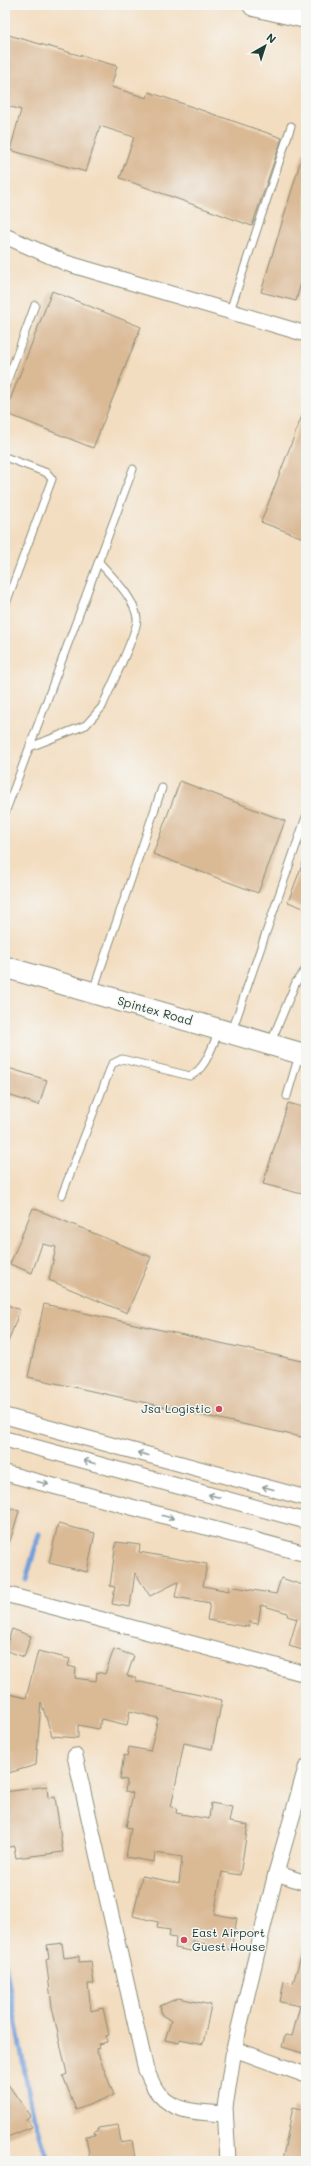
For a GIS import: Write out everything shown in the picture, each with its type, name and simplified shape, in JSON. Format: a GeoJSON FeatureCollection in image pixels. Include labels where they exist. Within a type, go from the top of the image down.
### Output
{"type":"FeatureCollection","features":[{"type":"Feature","properties":{"kind":"highway"},"geometry":{"type":"LineString","coordinates":[[254,5],[306,17]]}},
{"type":"Feature","properties":{"kind":"main road","name":"Spintex Road"},"geometry":{"type":"LineString","coordinates":[[7,973],[92,993],[303,1054]]}},
{"type":"Feature","properties":{"kind":"street"},"geometry":{"type":"LineString","coordinates":[[5,236],[66,263],[306,334]]}},
{"type":"Feature","properties":{"kind":"street"},"geometry":{"type":"LineString","coordinates":[[5,1416],[306,1498]]}},
{"type":"Feature","properties":{"kind":"street"},"geometry":{"type":"LineString","coordinates":[[5,1439],[306,1521]]}},
{"type":"Feature","properties":{"kind":"street"},"geometry":{"type":"LineString","coordinates":[[5,1473],[306,1554]]}},
{"type":"Feature","properties":{"kind":"street"},"geometry":{"type":"LineString","coordinates":[[5,1594],[306,1674]]}},
{"type":"Feature","properties":{"kind":"street"},"geometry":{"type":"LineString","coordinates":[[75,1756],[146,2070],[158,2094],[171,2105],[185,2111],[225,2114]]}},
{"type":"Feature","properties":{"kind":"street"},"geometry":{"type":"LineString","coordinates":[[228,2161],[225,2114],[234,2049],[276,1873],[306,1768]]}},
{"type":"Feature","properties":{"kind":"street"},"geometry":{"type":"LineString","coordinates":[[276,1873],[306,1883]]}},
{"type":"Feature","properties":{"kind":"street"},"geometry":{"type":"LineString","coordinates":[[234,2049],[306,2075]]}},
{"type":"Feature","properties":{"kind":"lane"},"geometry":{"type":"LineString","coordinates":[[230,312],[291,126]]}},
{"type":"Feature","properties":{"kind":"lane"},"geometry":{"type":"LineString","coordinates":[[5,387],[35,305]]}},
{"type":"Feature","properties":{"kind":"lane"},"geometry":{"type":"LineString","coordinates":[[5,457],[47,474],[52,479],[5,606]]}},
{"type":"Feature","properties":{"kind":"lane"},"geometry":{"type":"LineString","coordinates":[[5,813],[133,468]]}},
{"type":"Feature","properties":{"kind":"lane"},"geometry":{"type":"LineString","coordinates":[[30,747],[86,725],[94,718],[102,707],[134,632],[137,619],[130,601],[98,562]]}},
{"type":"Feature","properties":{"kind":"lane"},"geometry":{"type":"LineString","coordinates":[[92,993],[162,788]]}},
{"type":"Feature","properties":{"kind":"lane"},"geometry":{"type":"LineString","coordinates":[[62,1195],[112,1064],[122,1059],[190,1076],[196,1073],[202,1066],[225,1032],[306,817]]}},
{"type":"Feature","properties":{"kind":"lane"},"geometry":{"type":"LineString","coordinates":[[270,1044],[296,982],[306,969]]}},
{"type":"Feature","properties":{"kind":"lane"},"geometry":{"type":"LineString","coordinates":[[287,1096],[303,1054]]}},
{"type":"Feature","properties":{"kind":"building"},"geometry":{"type":"Polygon","coordinates":[[[5,34],[117,66],[111,87],[147,98],[149,92],[282,138],[252,226],[120,178],[134,137],[100,126],[86,172],[10,150],[21,110],[5,105],[5,34]]]}},
{"type":"Feature","properties":{"kind":"building"},"geometry":{"type":"Polygon","coordinates":[[[303,153],[306,154],[306,264],[296,301],[261,292],[303,153]]]}},
{"type":"Feature","properties":{"kind":"building"},"geometry":{"type":"Polygon","coordinates":[[[52,291],[141,327],[93,448],[5,413],[52,291]]]}},
{"type":"Feature","properties":{"kind":"building"},"geometry":{"type":"Polygon","coordinates":[[[306,408],[306,539],[261,522],[306,408]]]}},
{"type":"Feature","properties":{"kind":"building"},"geometry":{"type":"Polygon","coordinates":[[[180,781],[285,821],[258,893],[153,854],[180,781]]]}},
{"type":"Feature","properties":{"kind":"building"},"geometry":{"type":"Polygon","coordinates":[[[306,857],[306,909],[288,902],[306,857]]]}},
{"type":"Feature","properties":{"kind":"building"},"geometry":{"type":"Polygon","coordinates":[[[5,1067],[47,1080],[39,1105],[5,1094],[5,1067]]]}},
{"type":"Feature","properties":{"kind":"building"},"geometry":{"type":"Polygon","coordinates":[[[288,1103],[306,1108],[306,1119],[303,1130],[306,1131],[306,1195],[263,1184],[288,1103]]]}},
{"type":"Feature","properties":{"kind":"building"},"geometry":{"type":"Polygon","coordinates":[[[33,1208],[151,1257],[127,1313],[49,1280],[56,1247],[42,1244],[32,1273],[10,1264],[33,1208]]]}},
{"type":"Feature","properties":{"kind":"building"},"geometry":{"type":"Polygon","coordinates":[[[5,1304],[20,1310],[7,1345],[5,1345],[5,1304]]]}},
{"type":"Feature","properties":{"kind":"building"},"geometry":{"type":"Polygon","coordinates":[[[44,1304],[306,1362],[306,1438],[28,1377],[44,1304]]]}},
{"type":"Feature","properties":{"kind":"building"},"geometry":{"type":"Polygon","coordinates":[[[5,1506],[19,1511],[8,1548],[5,1547],[5,1506]]]}},
{"type":"Feature","properties":{"kind":"building"},"geometry":{"type":"Polygon","coordinates":[[[58,1524],[95,1533],[87,1572],[49,1563],[58,1524]]]}},
{"type":"Feature","properties":{"kind":"building"},"geometry":{"type":"Polygon","coordinates":[[[116,1542],[140,1545],[139,1552],[207,1564],[203,1586],[229,1591],[229,1586],[276,1594],[281,1578],[306,1586],[306,1651],[289,1646],[297,1619],[287,1616],[288,1613],[261,1605],[258,1624],[249,1622],[248,1627],[207,1620],[210,1603],[175,1597],[178,1582],[150,1596],[135,1573],[130,1607],[112,1604],[115,1587],[110,1586],[116,1542]]]}},
{"type":"Feature","properties":{"kind":"building"},"geometry":{"type":"Polygon","coordinates":[[[12,1629],[31,1636],[24,1657],[5,1650],[12,1629]]]}},
{"type":"Feature","properties":{"kind":"building"},"geometry":{"type":"Polygon","coordinates":[[[114,1649],[134,1656],[127,1676],[136,1678],[136,1681],[222,1700],[212,1749],[184,1743],[171,1807],[177,1808],[176,1813],[209,1819],[211,1803],[232,1807],[229,1822],[248,1825],[240,1875],[222,1872],[214,1914],[237,1918],[231,1950],[193,1941],[191,1951],[175,1948],[176,1938],[169,1937],[170,1930],[157,1928],[158,1922],[133,1916],[142,1876],[179,1883],[182,1857],[155,1853],[154,1862],[126,1857],[131,1828],[126,1827],[133,1793],[125,1791],[127,1780],[120,1779],[124,1755],[127,1756],[129,1747],[150,1751],[158,1718],[130,1711],[127,1725],[101,1719],[99,1729],[78,1725],[78,1738],[52,1736],[41,1702],[36,1765],[5,1774],[5,1693],[26,1698],[38,1651],[70,1659],[68,1666],[76,1668],[75,1678],[96,1681],[97,1672],[105,1674],[114,1649]]]}},
{"type":"Feature","properties":{"kind":"building"},"geometry":{"type":"Polygon","coordinates":[[[47,1786],[48,1798],[55,1797],[63,1852],[16,1858],[14,1846],[5,1848],[5,1792],[47,1786]]]}},
{"type":"Feature","properties":{"kind":"building"},"geometry":{"type":"Polygon","coordinates":[[[62,1943],[64,1958],[79,1956],[79,1962],[91,1961],[94,1984],[88,1984],[91,2011],[103,2008],[109,2035],[106,2036],[107,2042],[98,2044],[99,2048],[96,2049],[114,2095],[76,2110],[63,2076],[67,2074],[52,2007],[46,1960],[49,1959],[47,1945],[62,1943]]]}},
{"type":"Feature","properties":{"kind":"building"},"geometry":{"type":"Polygon","coordinates":[[[303,1950],[306,1950],[306,2054],[282,2047],[285,2035],[292,2036],[300,2006],[280,2002],[284,1981],[293,1983],[303,1950]]]}},
{"type":"Feature","properties":{"kind":"building"},"geometry":{"type":"Polygon","coordinates":[[[178,1998],[211,2005],[203,2044],[180,2039],[179,2043],[165,2040],[171,2021],[162,2015],[160,2006],[178,1998]]]}},
{"type":"Feature","properties":{"kind":"building"},"geometry":{"type":"Polygon","coordinates":[[[5,2080],[30,2116],[26,2119],[32,2127],[5,2138],[5,2080]]]}},
{"type":"Feature","properties":{"kind":"building"},"geometry":{"type":"Polygon","coordinates":[[[293,2107],[306,2110],[306,2161],[282,2161],[293,2107]]]}},
{"type":"Feature","properties":{"kind":"building"},"geometry":{"type":"Polygon","coordinates":[[[118,2125],[121,2142],[132,2140],[135,2158],[114,2161],[90,2161],[86,2136],[95,2135],[94,2132],[98,2131],[98,2128],[118,2125]]]}},
{"type":"Feature","properties":{"kind":"waterway"},"geometry":{"type":"LineString","coordinates":[[26,1580],[39,1534]]}},
{"type":"Feature","properties":{"kind":"waterway"},"geometry":{"type":"LineString","coordinates":[[5,1964],[31,2105],[48,2161]]}},
{"type":"Feature","properties":{"kind":"place","name":"Jsa Logistic"},"geometry":{"type":"Point","coordinates":[219,1409]}},
{"type":"Feature","properties":{"kind":"place","name":"East Airport Guest House"},"geometry":{"type":"Point","coordinates":[184,1940]}}]}
